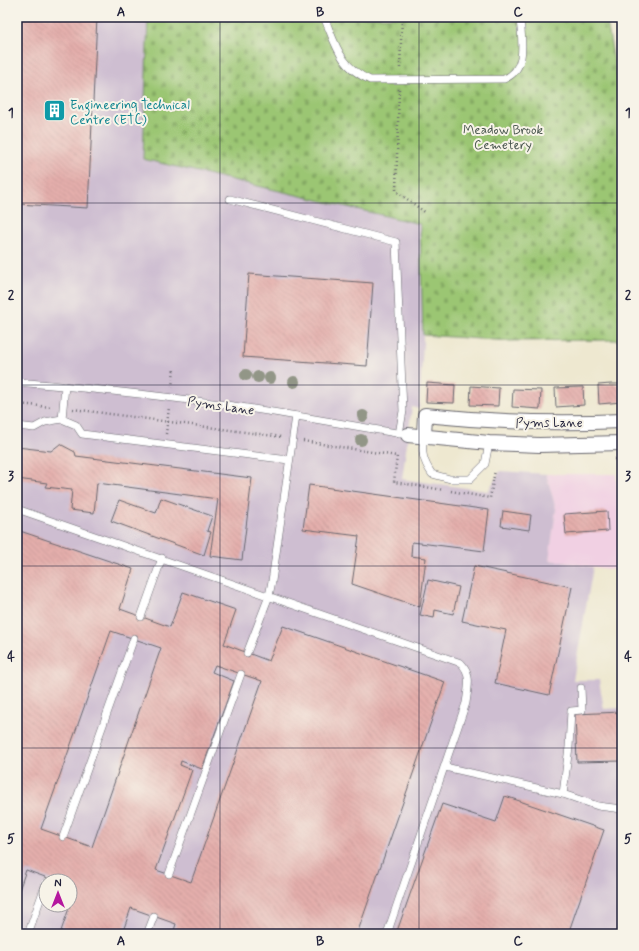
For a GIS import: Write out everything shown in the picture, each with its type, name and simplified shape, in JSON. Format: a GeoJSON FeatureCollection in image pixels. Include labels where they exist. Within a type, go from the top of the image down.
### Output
{"type":"FeatureCollection","features":[{"type":"Feature","properties":{"kind":"street","name":"Pyms Lane"},"geometry":{"type":"LineString","coordinates":[[424,437],[425,415],[512,422],[558,423],[622,421]]}},
{"type":"Feature","properties":{"kind":"street","name":"Pyms Lane"},"geometry":{"type":"LineString","coordinates":[[403,435],[489,444],[539,445],[622,443]]}},
{"type":"Feature","properties":{"kind":"lane"},"geometry":{"type":"LineString","coordinates":[[324,17],[344,62],[351,70],[370,80],[504,79],[512,76],[519,66],[522,54],[520,17]]}},
{"type":"Feature","properties":{"kind":"lane"},"geometry":{"type":"LineString","coordinates":[[230,199],[396,242],[403,435]]}},
{"type":"Feature","properties":{"kind":"lane","name":"Pyms Lane"},"geometry":{"type":"LineString","coordinates":[[17,382],[65,386],[296,416],[403,435]]}},
{"type":"Feature","properties":{"kind":"lane"},"geometry":{"type":"LineString","coordinates":[[62,419],[65,386]]}},
{"type":"Feature","properties":{"kind":"lane"},"geometry":{"type":"LineString","coordinates":[[247,653],[269,596],[296,416]]}},
{"type":"Feature","properties":{"kind":"lane"},"geometry":{"type":"LineString","coordinates":[[17,426],[34,428],[45,422],[62,419],[76,425],[82,434],[289,460]]}},
{"type":"Feature","properties":{"kind":"lane"},"geometry":{"type":"LineString","coordinates":[[424,437],[422,448],[424,461],[432,474],[450,479],[470,479],[485,464],[489,444]]}},
{"type":"Feature","properties":{"kind":"lane"},"geometry":{"type":"LineString","coordinates":[[17,509],[162,558],[461,663],[467,669],[469,682],[466,703],[387,934]]}},
{"type":"Feature","properties":{"kind":"lane"},"geometry":{"type":"LineString","coordinates":[[142,616],[162,558]]}},
{"type":"Feature","properties":{"kind":"lane"},"geometry":{"type":"LineString","coordinates":[[63,837],[134,638]]}},
{"type":"Feature","properties":{"kind":"lane"},"geometry":{"type":"LineString","coordinates":[[169,874],[241,674]]}},
{"type":"Feature","properties":{"kind":"lane"},"geometry":{"type":"LineString","coordinates":[[563,794],[569,747],[571,711],[582,710],[581,688]]}},
{"type":"Feature","properties":{"kind":"lane"},"geometry":{"type":"LineString","coordinates":[[445,767],[563,794],[598,806],[622,809]]}},
{"type":"Feature","properties":{"kind":"lane"},"geometry":{"type":"LineString","coordinates":[[28,934],[38,906]]}},
{"type":"Feature","properties":{"kind":"lane"},"geometry":{"type":"LineString","coordinates":[[148,934],[154,916]]}},
{"type":"Feature","properties":{"kind":"path"},"geometry":{"type":"LineString","coordinates":[[402,17],[396,191],[426,213]]}},
{"type":"Feature","properties":{"kind":"path"},"geometry":{"type":"LineString","coordinates":[[17,404],[63,407],[292,439],[397,456],[394,482],[490,498],[495,468]]}},
{"type":"Feature","properties":{"kind":"path"},"geometry":{"type":"LineString","coordinates":[[607,459],[622,460]]}},
{"type":"Feature","properties":{"kind":"shaded area"},"geometry":{"type":"Polygon","coordinates":[[[17,17],[148,17],[143,159],[421,224],[423,343],[419,409],[412,407],[402,479],[488,491],[500,471],[546,474],[556,509],[549,560],[593,567],[573,680],[599,680],[604,709],[622,708],[622,934],[17,934],[17,17]]]}},
{"type":"Feature","properties":{"kind":"shaded area"},"geometry":{"type":"Polygon","coordinates":[[[546,474],[616,474],[622,571],[549,560],[556,509],[546,474]]]}},
{"type":"Feature","properties":{"kind":"green space","name":"Meadow Brook Cemetery"},"geometry":{"type":"Polygon","coordinates":[[[148,17],[606,17],[622,104],[622,340],[509,341],[423,335],[420,224],[143,159],[148,17]]]}},
{"type":"Feature","properties":{"kind":"building","name":"Engineering Technical Centre (ETC)"},"geometry":{"type":"Polygon","coordinates":[[[17,17],[97,17],[88,208],[17,204],[17,17]]]}},
{"type":"Feature","properties":{"kind":"building"},"geometry":{"type":"Polygon","coordinates":[[[249,274],[373,283],[367,366],[243,357],[249,274]]]}},
{"type":"Feature","properties":{"kind":"building"},"geometry":{"type":"Polygon","coordinates":[[[427,383],[455,385],[454,403],[426,402],[427,383]]]}},
{"type":"Feature","properties":{"kind":"building"},"geometry":{"type":"Polygon","coordinates":[[[622,384],[622,402],[599,404],[598,385],[622,384]]]}},
{"type":"Feature","properties":{"kind":"building"},"geometry":{"type":"Polygon","coordinates":[[[471,386],[499,388],[498,406],[470,405],[471,386]]]}},
{"type":"Feature","properties":{"kind":"building"},"geometry":{"type":"Polygon","coordinates":[[[583,387],[584,405],[556,407],[555,388],[583,387]]]}},
{"type":"Feature","properties":{"kind":"building"},"geometry":{"type":"Polygon","coordinates":[[[513,389],[541,390],[540,409],[512,407],[513,389]]]}},
{"type":"Feature","properties":{"kind":"building"},"geometry":{"type":"Polygon","coordinates":[[[60,444],[75,452],[76,456],[252,478],[242,560],[210,556],[218,499],[97,483],[94,513],[70,510],[72,490],[45,487],[47,483],[17,479],[17,447],[51,451],[60,444]]]}},
{"type":"Feature","properties":{"kind":"building"},"geometry":{"type":"Polygon","coordinates":[[[309,485],[489,510],[484,551],[412,542],[411,556],[426,558],[420,607],[352,584],[359,536],[303,529],[309,485]]]}},
{"type":"Feature","properties":{"kind":"building"},"geometry":{"type":"Polygon","coordinates":[[[161,498],[212,516],[207,531],[211,532],[204,555],[111,521],[119,500],[156,513],[161,498]]]}},
{"type":"Feature","properties":{"kind":"building"},"geometry":{"type":"Polygon","coordinates":[[[503,511],[531,515],[529,530],[501,526],[503,511]]]}},
{"type":"Feature","properties":{"kind":"building"},"geometry":{"type":"Polygon","coordinates":[[[607,511],[608,531],[566,534],[564,514],[607,511]]]}},
{"type":"Feature","properties":{"kind":"building"},"geometry":{"type":"Polygon","coordinates":[[[17,530],[133,569],[120,609],[170,627],[183,592],[236,610],[224,644],[269,661],[283,626],[445,682],[357,934],[173,934],[176,924],[131,908],[122,934],[60,934],[67,913],[78,913],[78,873],[38,873],[38,874],[26,870],[17,896],[17,530]],[[111,631],[41,829],[92,847],[161,648],[111,631]],[[215,665],[212,672],[234,681],[202,769],[181,761],[180,765],[192,770],[156,870],[191,882],[262,681],[215,665]]]}},
{"type":"Feature","properties":{"kind":"building"},"geometry":{"type":"Polygon","coordinates":[[[474,566],[572,587],[549,695],[495,683],[506,630],[462,621],[474,566]]]}},
{"type":"Feature","properties":{"kind":"building"},"geometry":{"type":"Polygon","coordinates":[[[428,580],[459,587],[453,614],[435,610],[434,618],[420,615],[428,580]]]}},
{"type":"Feature","properties":{"kind":"building"},"geometry":{"type":"Polygon","coordinates":[[[622,712],[622,761],[577,762],[575,714],[622,712]]]}},
{"type":"Feature","properties":{"kind":"building"},"geometry":{"type":"Polygon","coordinates":[[[505,796],[604,830],[568,934],[396,934],[442,804],[496,822],[505,796]]]}},
{"type":"Feature","properties":{"kind":"place","name":"Engineering Technical Centre (ETC)"},"geometry":{"type":"Point","coordinates":[55,111]}}]}
